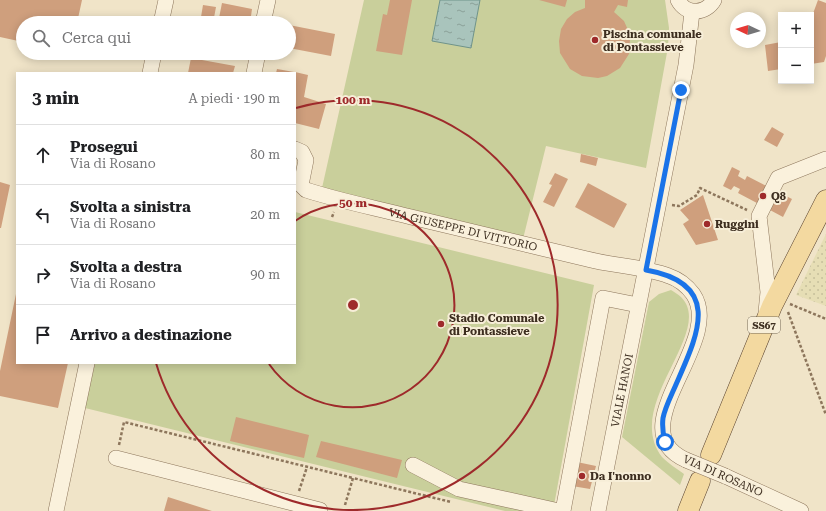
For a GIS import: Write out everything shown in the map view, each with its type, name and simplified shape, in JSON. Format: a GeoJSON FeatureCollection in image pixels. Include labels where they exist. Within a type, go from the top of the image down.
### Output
{"type":"FeatureCollection","features":[{"type":"Feature","properties":{"kind":"main road","name":"SS67"},"geometry":{"type":"LineString","coordinates":[[711,455],[765,324],[788,273],[826,200]]}},
{"type":"Feature","properties":{"kind":"main road"},"geometry":{"type":"LineString","coordinates":[[688,511],[700,481]]}},
{"type":"Feature","properties":{"kind":"street"},"geometry":{"type":"LineString","coordinates":[[163,16],[166,0]]}},
{"type":"Feature","properties":{"kind":"street"},"geometry":{"type":"LineString","coordinates":[[265,16],[268,0]]}},
{"type":"Feature","properties":{"kind":"street"},"geometry":{"type":"LineString","coordinates":[[678,0],[683,6],[692,12],[706,10],[714,0]]}},
{"type":"Feature","properties":{"kind":"street"},"geometry":{"type":"LineString","coordinates":[[646,270],[686,65],[692,12]]}},
{"type":"Feature","properties":{"kind":"street"},"geometry":{"type":"LineString","coordinates":[[150,72],[153,60]]}},
{"type":"Feature","properties":{"kind":"street"},"geometry":{"type":"LineString","coordinates":[[254,72],[257,60]]}},
{"type":"Feature","properties":{"kind":"street","name":"VIA GIUSEPPE DI VITTORIO"},"geometry":{"type":"LineString","coordinates":[[296,149],[302,152],[306,160],[298,184],[306,190],[337,199],[608,264],[646,270]]}},
{"type":"Feature","properties":{"kind":"street"},"geometry":{"type":"LineString","coordinates":[[765,324],[768,292],[759,216],[778,178],[826,159]]}},
{"type":"Feature","properties":{"kind":"street","name":"VIALE HANOI"},"geometry":{"type":"LineString","coordinates":[[598,511],[646,270]]}},
{"type":"Feature","properties":{"kind":"street","name":"VIA DI ROSANO"},"geometry":{"type":"LineString","coordinates":[[646,270],[661,273],[679,281],[693,295],[699,311],[696,337],[666,409],[662,426],[665,442],[668,447],[686,460],[801,511]]}},
{"type":"Feature","properties":{"kind":"street"},"geometry":{"type":"LineString","coordinates":[[563,511],[603,298],[638,305]]}},
{"type":"Feature","properties":{"kind":"street"},"geometry":{"type":"LineString","coordinates":[[56,511],[87,364]]}},
{"type":"Feature","properties":{"kind":"street"},"geometry":{"type":"LineString","coordinates":[[116,458],[321,511]]}},
{"type":"Feature","properties":{"kind":"street"},"geometry":{"type":"LineString","coordinates":[[413,465],[459,489],[558,511]]}},
{"type":"Feature","properties":{"kind":"path"},"geometry":{"type":"LineString","coordinates":[[670,204],[678,206],[697,195],[700,188],[759,216]]}},
{"type":"Feature","properties":{"kind":"path"},"geometry":{"type":"LineString","coordinates":[[826,319],[790,304],[788,312],[826,415]]}},
{"type":"Feature","properties":{"kind":"path"},"geometry":{"type":"LineString","coordinates":[[116,458],[124,422],[457,504]]}},
{"type":"Feature","properties":{"kind":"path"},"geometry":{"type":"LineString","coordinates":[[299,491],[307,467]]}},
{"type":"Feature","properties":{"kind":"path"},"geometry":{"type":"LineString","coordinates":[[345,505],[353,478]]}},
{"type":"Feature","properties":{"kind":"shaded area"},"geometry":{"type":"Polygon","coordinates":[[[826,234],[826,306],[796,295],[826,234]]]}},
{"type":"Feature","properties":{"kind":"green space"},"geometry":{"type":"Polygon","coordinates":[[[364,0],[665,0],[669,28],[668,47],[646,168],[546,146],[523,239],[322,188],[364,0]]]}},
{"type":"Feature","properties":{"kind":"green space","name":"Stadio Comunale di Pontassieve"},"geometry":{"type":"Polygon","coordinates":[[[296,212],[594,285],[553,511],[505,511],[85,408],[95,364],[296,364],[296,212]]]}},
{"type":"Feature","properties":{"kind":"green space"},"geometry":{"type":"Polygon","coordinates":[[[671,290],[681,297],[689,312],[687,329],[680,349],[660,393],[653,415],[653,437],[662,457],[684,474],[680,485],[622,437],[649,302],[659,294],[671,290]]]}},
{"type":"Feature","properties":{"kind":"water"},"geometry":{"type":"Polygon","coordinates":[[[440,0],[480,0],[471,48],[432,41],[440,0]]]}},
{"type":"Feature","properties":{"kind":"building"},"geometry":{"type":"Polygon","coordinates":[[[0,0],[82,0],[79,16],[16,16],[16,40],[0,37],[0,0]]]}},
{"type":"Feature","properties":{"kind":"building"},"geometry":{"type":"Polygon","coordinates":[[[390,0],[412,0],[402,55],[376,51],[383,14],[387,15],[390,0]]]}},
{"type":"Feature","properties":{"kind":"building"},"geometry":{"type":"Polygon","coordinates":[[[539,0],[567,0],[565,7],[539,0]]]}},
{"type":"Feature","properties":{"kind":"building","name":"Piscina comunale di Pontassieve"},"geometry":{"type":"Polygon","coordinates":[[[585,0],[628,0],[627,7],[618,5],[614,12],[624,21],[628,30],[630,39],[629,54],[620,68],[607,76],[598,78],[582,76],[570,69],[560,53],[559,41],[561,29],[567,19],[575,12],[585,8],[585,0]]]}},
{"type":"Feature","properties":{"kind":"building"},"geometry":{"type":"Polygon","coordinates":[[[818,0],[826,3],[826,56],[824,62],[814,64],[814,12],[818,0]]]}},
{"type":"Feature","properties":{"kind":"building"},"geometry":{"type":"Polygon","coordinates":[[[222,3],[252,9],[251,16],[219,16],[222,3]]]}},
{"type":"Feature","properties":{"kind":"building"},"geometry":{"type":"Polygon","coordinates":[[[203,5],[216,7],[214,16],[201,16],[203,5]]]}},
{"type":"Feature","properties":{"kind":"building"},"geometry":{"type":"Polygon","coordinates":[[[296,26],[335,34],[331,56],[296,49],[296,26]]]}},
{"type":"Feature","properties":{"kind":"building"},"geometry":{"type":"Polygon","coordinates":[[[778,43],[778,69],[768,71],[766,45],[778,43]]]}},
{"type":"Feature","properties":{"kind":"building"},"geometry":{"type":"Polygon","coordinates":[[[191,60],[202,60],[235,66],[233,72],[188,72],[191,60]]]}},
{"type":"Feature","properties":{"kind":"building"},"geometry":{"type":"Polygon","coordinates":[[[277,69],[294,72],[276,72],[277,69]]]}},
{"type":"Feature","properties":{"kind":"building"},"geometry":{"type":"Polygon","coordinates":[[[296,72],[308,75],[304,97],[326,104],[319,129],[296,123],[296,72]]]}},
{"type":"Feature","properties":{"kind":"building"},"geometry":{"type":"Polygon","coordinates":[[[772,127],[784,134],[777,147],[764,140],[772,127]]]}},
{"type":"Feature","properties":{"kind":"building"},"geometry":{"type":"Polygon","coordinates":[[[581,154],[598,158],[596,166],[580,162],[581,154]]]}},
{"type":"Feature","properties":{"kind":"building"},"geometry":{"type":"Polygon","coordinates":[[[732,167],[740,171],[738,176],[745,180],[747,176],[792,199],[783,217],[738,193],[740,189],[734,186],[731,190],[723,186],[732,167]]]}},
{"type":"Feature","properties":{"kind":"building"},"geometry":{"type":"Polygon","coordinates":[[[555,173],[568,179],[554,207],[543,202],[552,185],[549,184],[555,173]]]}},
{"type":"Feature","properties":{"kind":"building"},"geometry":{"type":"Polygon","coordinates":[[[0,182],[10,185],[1,228],[0,228],[0,182]]]}},
{"type":"Feature","properties":{"kind":"building"},"geometry":{"type":"Polygon","coordinates":[[[588,183],[627,204],[614,228],[575,207],[588,183]]]}},
{"type":"Feature","properties":{"kind":"building"},"geometry":{"type":"Polygon","coordinates":[[[703,195],[718,240],[696,245],[683,224],[689,220],[680,210],[703,195]]]}},
{"type":"Feature","properties":{"kind":"building"},"geometry":{"type":"Polygon","coordinates":[[[16,294],[16,364],[68,364],[58,408],[0,396],[0,371],[16,294]]]}},
{"type":"Feature","properties":{"kind":"building"},"geometry":{"type":"Polygon","coordinates":[[[236,417],[309,435],[304,458],[230,441],[236,417]]]}},
{"type":"Feature","properties":{"kind":"building"},"geometry":{"type":"Polygon","coordinates":[[[321,441],[402,460],[397,478],[316,457],[321,441]]]}},
{"type":"Feature","properties":{"kind":"building"},"geometry":{"type":"Polygon","coordinates":[[[577,462],[596,466],[590,489],[572,486],[577,462]]]}},
{"type":"Feature","properties":{"kind":"building"},"geometry":{"type":"Polygon","coordinates":[[[168,497],[212,511],[164,511],[168,497]]]}},
{"type":"Feature","properties":{"kind":"place","name":"Piscina comunale di Pontassieve"},"geometry":{"type":"Point","coordinates":[595,40]}},
{"type":"Feature","properties":{"kind":"place","name":"Q8"},"geometry":{"type":"Point","coordinates":[763,196]}},
{"type":"Feature","properties":{"kind":"place","name":"Ruggini"},"geometry":{"type":"Point","coordinates":[707,224]}},
{"type":"Feature","properties":{"kind":"place","name":"Stadio Comunale di Pontassieve"},"geometry":{"type":"Point","coordinates":[441,324]}},
{"type":"Feature","properties":{"kind":"place","name":"Da I'nonno"},"geometry":{"type":"Point","coordinates":[582,476]}},
{"type":"Feature","properties":{"kind":"route"},"geometry":{"type":"LineString","coordinates":[[665,442],[662,426],[663,417],[696,337],[699,319],[699,311],[696,302],[687,287],[671,277],[646,270],[681,90]]}}]}
